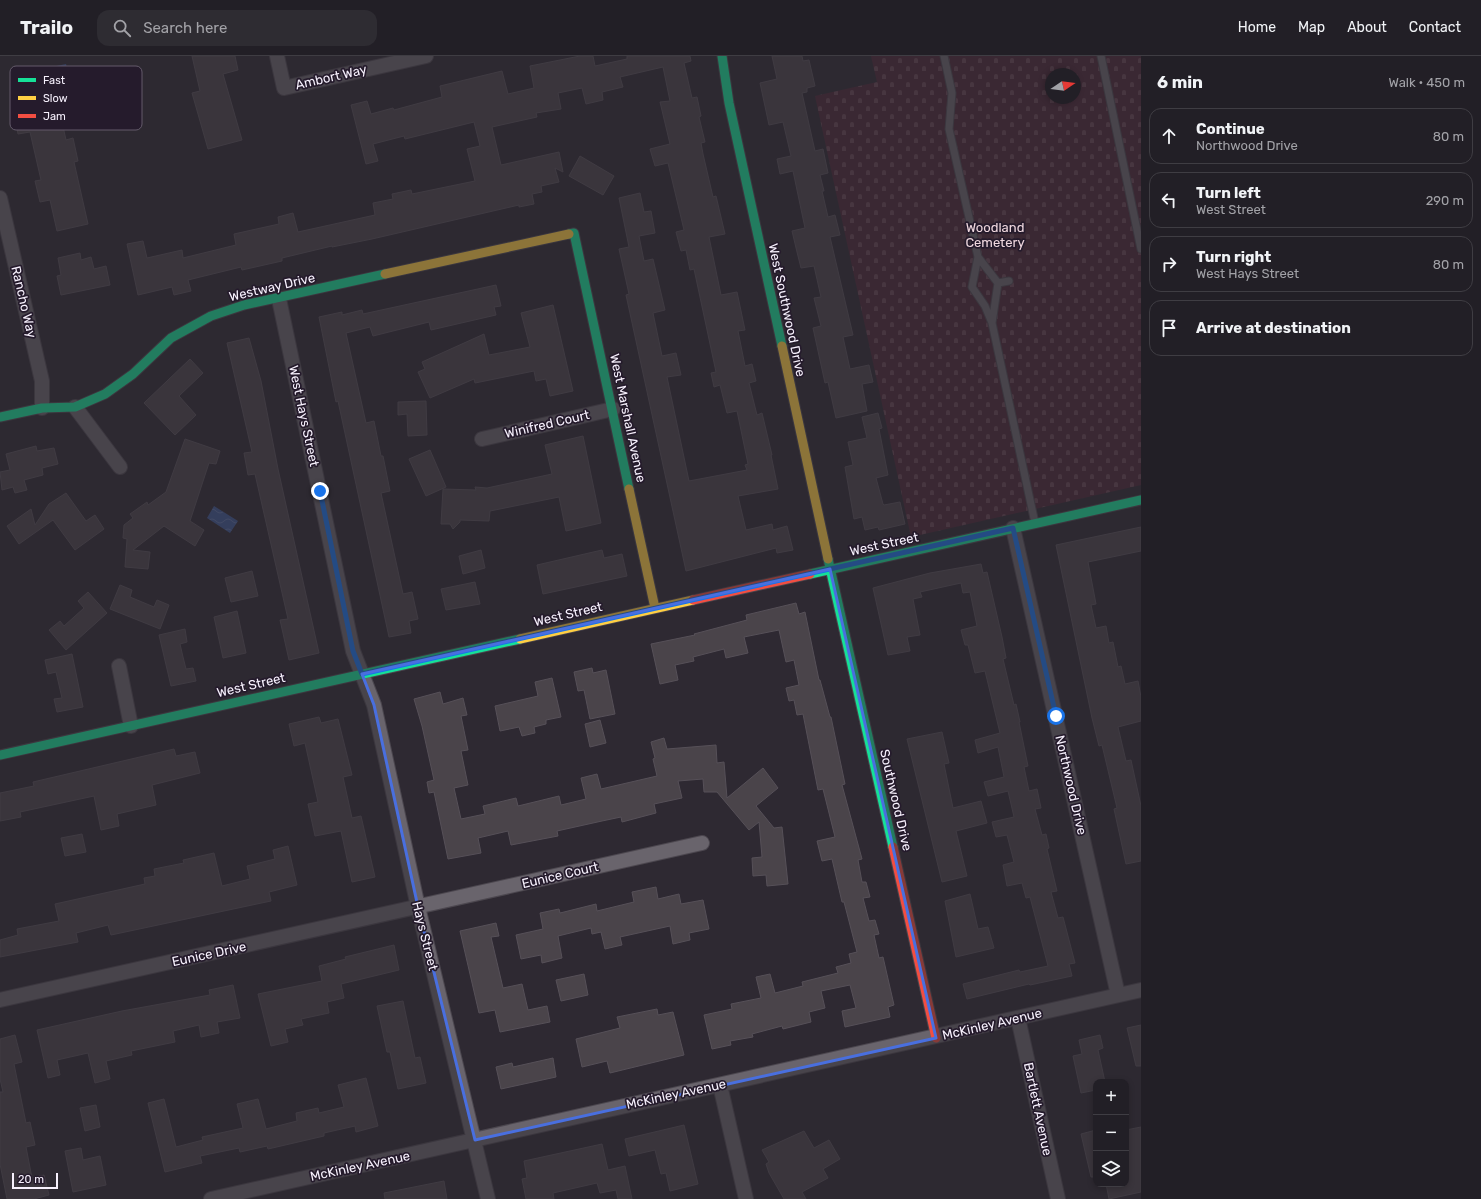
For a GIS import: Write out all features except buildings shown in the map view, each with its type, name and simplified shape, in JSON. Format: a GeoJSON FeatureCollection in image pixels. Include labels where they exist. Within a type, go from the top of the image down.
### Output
{"type":"FeatureCollection","features":[{"type":"Feature","properties":{"kind":"street","name":"Ambort Way"},"geometry":{"type":"LineString","coordinates":[[277,56],[284,88],[426,56]]}},
{"type":"Feature","properties":{"kind":"street","name":"West Southwood Drive"},"geometry":{"type":"LineString","coordinates":[[722,56],[729,103],[830,569]]}},
{"type":"Feature","properties":{"kind":"street","name":"Rancho Way"},"geometry":{"type":"LineString","coordinates":[[0,198],[42,381],[42,408]]}},
{"type":"Feature","properties":{"kind":"street","name":"Westway Drive"},"geometry":{"type":"LineString","coordinates":[[0,417],[42,408],[75,407],[105,394],[133,374],[171,338],[211,316],[244,305],[279,299],[574,233]]}},
{"type":"Feature","properties":{"kind":"street","name":"West Marshall Avenue"},"geometry":{"type":"LineString","coordinates":[[574,233],[655,608]]}},
{"type":"Feature","properties":{"kind":"street","name":"West Hays Street"},"geometry":{"type":"LineString","coordinates":[[279,299],[353,651],[362,674]]}},
{"type":"Feature","properties":{"kind":"street"},"geometry":{"type":"LineString","coordinates":[[75,407],[120,467]]}},
{"type":"Feature","properties":{"kind":"street","name":"Winifred Court"},"geometry":{"type":"LineString","coordinates":[[482,439],[613,409]]}},
{"type":"Feature","properties":{"kind":"street","name":"West Street"},"geometry":{"type":"LineString","coordinates":[[0,755],[1141,500]]}},
{"type":"Feature","properties":{"kind":"street","name":"Northwood Drive"},"geometry":{"type":"LineString","coordinates":[[1013,528],[1118,995]]}},
{"type":"Feature","properties":{"kind":"street","name":"Southwood Drive"},"geometry":{"type":"LineString","coordinates":[[830,569],[936,1038]]}},
{"type":"Feature","properties":{"kind":"street"},"geometry":{"type":"LineString","coordinates":[[119,666],[131,726]]}},
{"type":"Feature","properties":{"kind":"street","name":"Hays Street"},"geometry":{"type":"LineString","coordinates":[[362,674],[374,705],[418,908],[488,1199]]}},
{"type":"Feature","properties":{"kind":"street","name":"Eunice Court"},"geometry":{"type":"LineString","coordinates":[[418,908],[702,843]]}},
{"type":"Feature","properties":{"kind":"street","name":"Eunice Drive"},"geometry":{"type":"LineString","coordinates":[[0,1000],[418,908]]}},
{"type":"Feature","properties":{"kind":"street","name":"McKinley Avenue"},"geometry":{"type":"LineString","coordinates":[[211,1199],[720,1084],[936,1038],[1141,990]]}},
{"type":"Feature","properties":{"kind":"street","name":"Bartlett Avenue"},"geometry":{"type":"LineString","coordinates":[[1018,1018],[1058,1199]]}},
{"type":"Feature","properties":{"kind":"street"},"geometry":{"type":"LineString","coordinates":[[720,1084],[746,1199]]}},
{"type":"Feature","properties":{"kind":"lane"},"geometry":{"type":"LineString","coordinates":[[944,56],[952,92],[949,129],[978,257],[972,287],[985,306],[992,323],[1035,523]]}},
{"type":"Feature","properties":{"kind":"lane"},"geometry":{"type":"LineString","coordinates":[[1101,56],[1141,249]]}},
{"type":"Feature","properties":{"kind":"lane"},"geometry":{"type":"LineString","coordinates":[[978,257],[998,283],[992,323]]}},
{"type":"Feature","properties":{"kind":"lane"},"geometry":{"type":"LineString","coordinates":[[998,283],[1009,281]]}},
{"type":"Feature","properties":{"kind":"highlighted area"},"geometry":{"type":"Polygon","coordinates":[[[830,569],[936,1038],[475,1140],[418,907],[374,705],[362,674],[830,569]]]}},
{"type":"Feature","properties":{"kind":"green space","name":"Woodland Cemetery"},"geometry":{"type":"Polygon","coordinates":[[[871,56],[1141,56],[1141,485],[911,537],[815,96],[877,82],[871,56]]]}},
{"type":"Feature","properties":{"kind":"water"},"geometry":{"type":"Polygon","coordinates":[[[214,506],[238,521],[230,533],[207,518],[214,506]]]}},
{"type":"Feature","properties":{"kind":"traffic: fast"},"geometry":{"type":"LineString","coordinates":[[722,56],[729,103],[782,346]]}},
{"type":"Feature","properties":{"kind":"traffic: fast"},"geometry":{"type":"LineString","coordinates":[[569,234],[574,233],[629,489]]}},
{"type":"Feature","properties":{"kind":"traffic: fast"},"geometry":{"type":"LineString","coordinates":[[0,417],[42,408],[75,407],[105,394],[133,374],[171,338],[211,316],[244,305],[385,274]]}},
{"type":"Feature","properties":{"kind":"traffic: fast"},"geometry":{"type":"LineString","coordinates":[[810,574],[1141,500]]}},
{"type":"Feature","properties":{"kind":"traffic: fast"},"geometry":{"type":"LineString","coordinates":[[828,559],[893,847]]}},
{"type":"Feature","properties":{"kind":"traffic: fast"},"geometry":{"type":"LineString","coordinates":[[0,755],[520,639]]}},
{"type":"Feature","properties":{"kind":"traffic: slow"},"geometry":{"type":"LineString","coordinates":[[385,274],[569,234]]}},
{"type":"Feature","properties":{"kind":"traffic: slow"},"geometry":{"type":"LineString","coordinates":[[782,346],[828,559]]}},
{"type":"Feature","properties":{"kind":"traffic: slow"},"geometry":{"type":"LineString","coordinates":[[629,489],[655,608]]}},
{"type":"Feature","properties":{"kind":"traffic: slow"},"geometry":{"type":"LineString","coordinates":[[520,639],[693,600]]}},
{"type":"Feature","properties":{"kind":"traffic: jam"},"geometry":{"type":"LineString","coordinates":[[693,600],[810,574]]}},
{"type":"Feature","properties":{"kind":"traffic: jam"},"geometry":{"type":"LineString","coordinates":[[893,847],[936,1038]]}},
{"type":"Feature","properties":{"kind":"route"},"geometry":{"type":"LineString","coordinates":[[320,491],[353,651],[362,674],[1013,528],[1056,716]]}}]}
